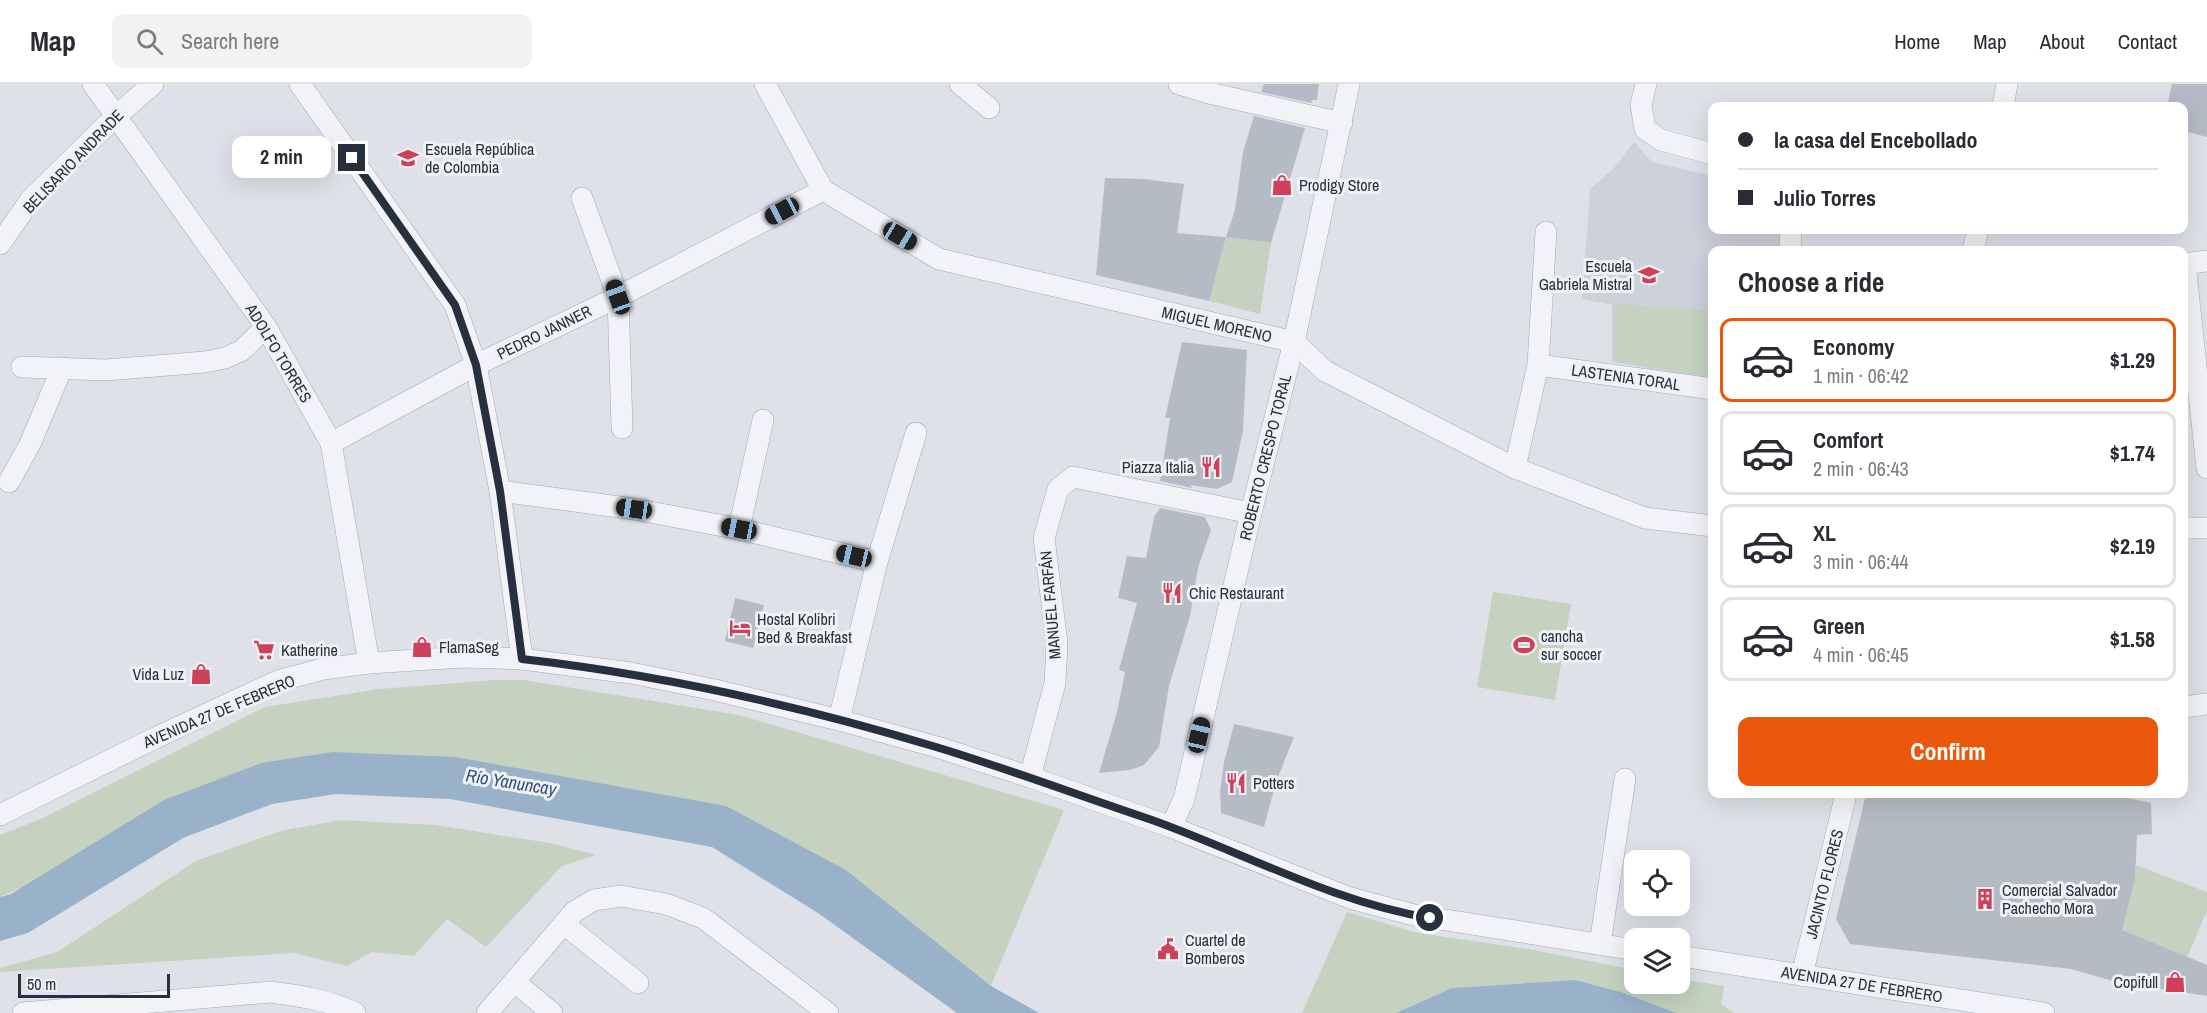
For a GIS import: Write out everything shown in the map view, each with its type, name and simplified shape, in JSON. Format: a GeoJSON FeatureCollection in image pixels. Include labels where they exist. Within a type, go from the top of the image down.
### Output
{"type":"FeatureCollection","features":[{"type":"Feature","properties":{"kind":"street","name":"ADOLFO TORRES"},"geometry":{"type":"LineString","coordinates":[[93,84],[266,327],[331,443],[369,663]]}},
{"type":"Feature","properties":{"kind":"street","name":"BELISARIO ANDRADE"},"geometry":{"type":"LineString","coordinates":[[0,244],[31,199],[116,116],[153,84]]}},
{"type":"Feature","properties":{"kind":"street"},"geometry":{"type":"LineString","coordinates":[[300,84],[455,305],[476,365],[500,491],[522,659]]}},
{"type":"Feature","properties":{"kind":"street"},"geometry":{"type":"LineString","coordinates":[[765,84],[823,190]]}},
{"type":"Feature","properties":{"kind":"street"},"geometry":{"type":"LineString","coordinates":[[960,84],[989,108]]}},
{"type":"Feature","properties":{"kind":"street"},"geometry":{"type":"LineString","coordinates":[[1179,84],[1342,123]]}},
{"type":"Feature","properties":{"kind":"street","name":"ROBERTO CRESPO TORAL"},"geometry":{"type":"LineString","coordinates":[[1171,827],[1184,799],[1294,342],[1349,84]]}},
{"type":"Feature","properties":{"kind":"street"},"geometry":{"type":"LineString","coordinates":[[1646,84],[1641,105],[1645,129],[1660,140],[1708,153]]}},
{"type":"Feature","properties":{"kind":"street"},"geometry":{"type":"LineString","coordinates":[[2004,102],[2007,84]]}},
{"type":"Feature","properties":{"kind":"street","name":"PEDRO JANNER"},"geometry":{"type":"LineString","coordinates":[[331,443],[476,365],[618,297],[823,190]]}},
{"type":"Feature","properties":{"kind":"street","name":"MIGUEL MORENO"},"geometry":{"type":"LineString","coordinates":[[823,190],[939,259],[1294,342],[1325,371],[1515,468],[1645,518],[1708,525]]}},
{"type":"Feature","properties":{"kind":"street"},"geometry":{"type":"LineString","coordinates":[[582,198],[618,297],[622,428]]}},
{"type":"Feature","properties":{"kind":"street"},"geometry":{"type":"LineString","coordinates":[[1515,468],[1538,365],[1546,232]]}},
{"type":"Feature","properties":{"kind":"street"},"geometry":{"type":"LineString","coordinates":[[2188,263],[2207,261]]}},
{"type":"Feature","properties":{"kind":"street"},"geometry":{"type":"LineString","coordinates":[[2188,299],[2207,468]]}},
{"type":"Feature","properties":{"kind":"street"},"geometry":{"type":"LineString","coordinates":[[22,367],[106,370],[205,362],[225,358],[241,351],[266,327]]}},
{"type":"Feature","properties":{"kind":"street","name":"LASTENIA TORAL"},"geometry":{"type":"LineString","coordinates":[[1538,365],[1708,388]]}},
{"type":"Feature","properties":{"kind":"street"},"geometry":{"type":"LineString","coordinates":[[9,482],[30,444],[62,368]]}},
{"type":"Feature","properties":{"kind":"street"},"geometry":{"type":"LineString","coordinates":[[739,529],[763,420]]}},
{"type":"Feature","properties":{"kind":"street"},"geometry":{"type":"LineString","coordinates":[[839,720],[877,562],[916,433]]}},
{"type":"Feature","properties":{"kind":"street","name":"MANUEL FARFÁN"},"geometry":{"type":"LineString","coordinates":[[1030,777],[1055,683],[1057,644],[1044,538],[1058,489],[1073,477],[1251,513]]}},
{"type":"Feature","properties":{"kind":"street"},"geometry":{"type":"LineString","coordinates":[[500,491],[634,509],[739,529],[877,562]]}},
{"type":"Feature","properties":{"kind":"street"},"geometry":{"type":"LineString","coordinates":[[2188,528],[2207,528]]}},
{"type":"Feature","properties":{"kind":"street","name":"AVENIDA 27 DE FEBRERO"},"geometry":{"type":"LineString","coordinates":[[0,815],[134,748],[278,681],[323,669],[369,663],[464,657],[522,659],[631,674],[715,690],[839,720],[937,747],[1030,777],[1171,827],[1350,898],[1414,915],[1624,948]]}},
{"type":"Feature","properties":{"kind":"street"},"geometry":{"type":"LineString","coordinates":[[2188,706],[2207,704]]}},
{"type":"Feature","properties":{"kind":"street"},"geometry":{"type":"LineString","coordinates":[[1600,944],[1625,779]]}},
{"type":"Feature","properties":{"kind":"street","name":"JACINTO FLORES"},"geometry":{"type":"LineString","coordinates":[[1802,975],[1845,798]]}},
{"type":"Feature","properties":{"kind":"street"},"geometry":{"type":"LineString","coordinates":[[487,1013],[574,912],[594,900],[621,896],[666,904],[702,918],[828,1013]]}},
{"type":"Feature","properties":{"kind":"street"},"geometry":{"type":"LineString","coordinates":[[564,924],[638,983]]}},
{"type":"Feature","properties":{"kind":"street","name":"AVENIDA 27 DE FEBRERO"},"geometry":{"type":"LineString","coordinates":[[1690,958],[2044,1013]]}},
{"type":"Feature","properties":{"kind":"street"},"geometry":{"type":"LineString","coordinates":[[515,982],[552,1013]]}},
{"type":"Feature","properties":{"kind":"street"},"geometry":{"type":"LineString","coordinates":[[31,1013],[271,992],[310,998],[355,1013]]}},
{"type":"Feature","properties":{"kind":"shaded area","name":"Escuela Gabriela Mistral"},"geometry":{"type":"Polygon","coordinates":[[[1634,142],[1652,162],[1708,175],[1708,234],[1783,234],[1782,246],[1708,246],[1708,379],[1612,362],[1612,305],[1582,299],[1590,189],[1614,168],[1634,142]]]}},
{"type":"Feature","properties":{"kind":"green space"},"geometry":{"type":"Polygon","coordinates":[[[1226,237],[1271,243],[1260,314],[1209,301],[1226,237]]]}},
{"type":"Feature","properties":{"kind":"green space"},"geometry":{"type":"Polygon","coordinates":[[[1615,304],[1708,311],[1708,377],[1615,361],[1615,304]]]}},
{"type":"Feature","properties":{"kind":"green space","name":"cancha sur soccer"},"geometry":{"type":"Polygon","coordinates":[[[1493,592],[1571,604],[1555,700],[1477,687],[1493,592]]]}},
{"type":"Feature","properties":{"kind":"green space"},"geometry":{"type":"Polygon","coordinates":[[[524,680],[739,715],[1064,810],[991,986],[846,870],[333,752],[0,897],[0,835],[43,818],[265,707],[379,689],[524,680]]]}},
{"type":"Feature","properties":{"kind":"green space"},"geometry":{"type":"Polygon","coordinates":[[[341,820],[435,825],[550,843],[596,855],[562,866],[486,947],[447,919],[414,956],[372,952],[347,966],[294,953],[0,972],[0,968],[57,952],[196,861],[280,831],[341,820]]]}},
{"type":"Feature","properties":{"kind":"green space"},"geometry":{"type":"Polygon","coordinates":[[[2136,865],[2207,892],[2207,911],[2187,958],[2122,930],[2135,880],[2136,865]]]}},
{"type":"Feature","properties":{"kind":"green space"},"geometry":{"type":"Polygon","coordinates":[[[1347,912],[1418,933],[1534,950],[1624,968],[1624,993],[1575,980],[1452,988],[1396,1013],[1302,1013],[1347,912]]]}},
{"type":"Feature","properties":{"kind":"green space"},"geometry":{"type":"Polygon","coordinates":[[[1690,981],[1724,986],[1721,1004],[1734,1013],[1677,1013],[1626,994],[1690,994],[1690,981]]]}},
{"type":"Feature","properties":{"kind":"water","name":"Río Yanuncay"},"geometry":{"type":"Polygon","coordinates":[[[333,752],[455,757],[726,806],[846,870],[991,986],[1039,1013],[957,1013],[818,913],[712,847],[450,799],[336,794],[272,804],[183,838],[28,933],[0,941],[0,897],[11,894],[164,800],[261,763],[333,752]]]}},
{"type":"Feature","properties":{"kind":"water"},"geometry":{"type":"Polygon","coordinates":[[[1575,980],[1621,992],[1677,1013],[1396,1013],[1452,988],[1575,980]]]}},
{"type":"Feature","properties":{"kind":"building"},"geometry":{"type":"Polygon","coordinates":[[[1264,84],[1319,84],[1317,100],[1312,100],[1311,103],[1261,92],[1264,84]]]}},
{"type":"Feature","properties":{"kind":"building"},"geometry":{"type":"Polygon","coordinates":[[[2172,84],[2207,84],[2207,137],[2188,132],[2188,102],[2168,102],[2172,84]]]}},
{"type":"Feature","properties":{"kind":"building"},"geometry":{"type":"Polygon","coordinates":[[[1254,116],[1305,128],[1271,243],[1226,237],[1235,210],[1243,152],[1254,116]]]}},
{"type":"Feature","properties":{"kind":"building"},"geometry":{"type":"Polygon","coordinates":[[[1105,178],[1144,179],[1184,184],[1177,233],[1226,237],[1209,301],[1096,275],[1105,178]]]}},
{"type":"Feature","properties":{"kind":"building"},"geometry":{"type":"Polygon","coordinates":[[[1182,342],[1247,350],[1243,431],[1232,482],[1217,489],[1190,485],[1192,488],[1160,481],[1170,418],[1165,418],[1182,342]]]}},
{"type":"Feature","properties":{"kind":"building"},"geometry":{"type":"Polygon","coordinates":[[[1160,508],[1205,517],[1211,530],[1198,568],[1190,616],[1169,686],[1159,747],[1144,765],[1130,770],[1099,773],[1117,712],[1125,672],[1119,670],[1137,603],[1118,598],[1127,556],[1146,558],[1154,517],[1160,508]]]}},
{"type":"Feature","properties":{"kind":"building"},"geometry":{"type":"Polygon","coordinates":[[[735,598],[764,605],[753,648],[725,641],[735,598]]]}},
{"type":"Feature","properties":{"kind":"building"},"geometry":{"type":"Polygon","coordinates":[[[1234,724],[1294,737],[1276,782],[1264,827],[1221,813],[1220,791],[1224,762],[1234,724]]]}},
{"type":"Feature","properties":{"kind":"building","name":"Comercial Salvador Pachecho Mora"},"geometry":{"type":"Polygon","coordinates":[[[1865,798],[2128,798],[2151,803],[2152,834],[2137,835],[2135,880],[2122,930],[2207,965],[2207,996],[2116,982],[2071,969],[1850,944],[1836,919],[1865,798]]]}},
{"type":"Feature","properties":{"kind":"place","name":"Escuela República de Colombia"},"geometry":{"type":"Point","coordinates":[408,158]}},
{"type":"Feature","properties":{"kind":"place","name":"Prodigy Store"},"geometry":{"type":"Point","coordinates":[1282,185]}},
{"type":"Feature","properties":{"kind":"place","name":"Escuela Gabriela Mistral"},"geometry":{"type":"Point","coordinates":[1649,275]}},
{"type":"Feature","properties":{"kind":"place","name":"Piazza Italia"},"geometry":{"type":"Point","coordinates":[1211,467]}},
{"type":"Feature","properties":{"kind":"place","name":"Chic Restaurant"},"geometry":{"type":"Point","coordinates":[1172,593]}},
{"type":"Feature","properties":{"kind":"place","name":"Hostal Kolibri Bed & Breakfast"},"geometry":{"type":"Point","coordinates":[740,628]}},
{"type":"Feature","properties":{"kind":"place","name":"cancha sur soccer"},"geometry":{"type":"Point","coordinates":[1524,645]}},
{"type":"Feature","properties":{"kind":"place","name":"FlamaSeg"},"geometry":{"type":"Point","coordinates":[422,647]}},
{"type":"Feature","properties":{"kind":"place","name":"Katherine"},"geometry":{"type":"Point","coordinates":[264,650]}},
{"type":"Feature","properties":{"kind":"place","name":"Vida Luz"},"geometry":{"type":"Point","coordinates":[201,674]}},
{"type":"Feature","properties":{"kind":"place","name":"Potters"},"geometry":{"type":"Point","coordinates":[1236,783]}},
{"type":"Feature","properties":{"kind":"place","name":"Comercial Salvador Pachecho Mora"},"geometry":{"type":"Point","coordinates":[1985,899]}},
{"type":"Feature","properties":{"kind":"place","name":"Cuartel de Bomberos"},"geometry":{"type":"Point","coordinates":[1168,949]}},
{"type":"Feature","properties":{"kind":"place","name":"Copifull"},"geometry":{"type":"Point","coordinates":[2175,982]}},
{"type":"Feature","properties":{"kind":"route"},"geometry":{"type":"LineString","coordinates":[[352,158],[455,305],[476,365],[500,491],[522,659],[580,665],[715,690],[937,747],[1171,827],[1350,898],[1430,918]]}}]}
